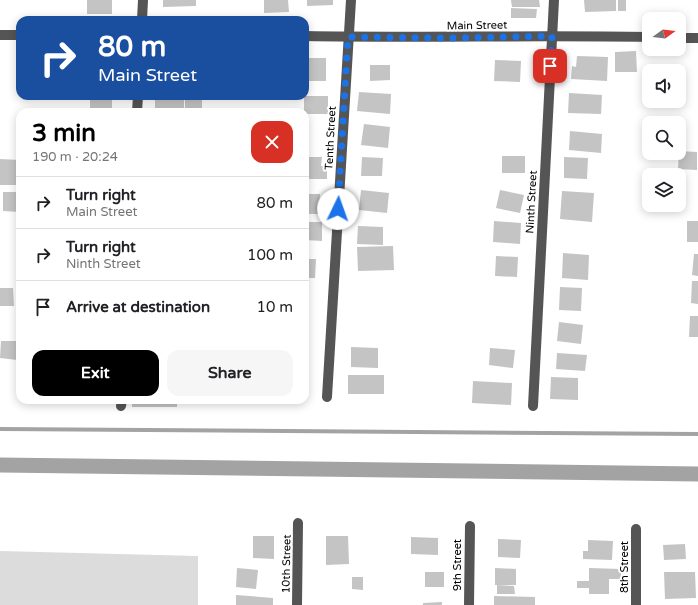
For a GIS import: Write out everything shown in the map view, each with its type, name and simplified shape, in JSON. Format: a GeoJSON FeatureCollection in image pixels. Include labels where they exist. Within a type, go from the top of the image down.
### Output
{"type":"FeatureCollection","features":[{"type":"Feature","properties":{"kind":"street"},"geometry":{"type":"LineString","coordinates":[[142,16],[143,0]]}},
{"type":"Feature","properties":{"kind":"street","name":"Tenth Street"},"geometry":{"type":"LineString","coordinates":[[327,397],[351,0]]}},
{"type":"Feature","properties":{"kind":"street","name":"Ninth Street"},"geometry":{"type":"LineString","coordinates":[[533,406],[554,0]]}},
{"type":"Feature","properties":{"kind":"street"},"geometry":{"type":"LineString","coordinates":[[0,35],[16,35]]}},
{"type":"Feature","properties":{"kind":"street","name":"Main Street"},"geometry":{"type":"LineString","coordinates":[[309,36],[452,38],[552,36],[642,37]]}},
{"type":"Feature","properties":{"kind":"street"},"geometry":{"type":"LineString","coordinates":[[686,38],[698,38]]}},
{"type":"Feature","properties":{"kind":"street","name":"10th Street"},"geometry":{"type":"LineString","coordinates":[[297,605],[298,523]]}},
{"type":"Feature","properties":{"kind":"street","name":"9th Street"},"geometry":{"type":"LineString","coordinates":[[469,605],[470,526]]}},
{"type":"Feature","properties":{"kind":"street","name":"8th Street"},"geometry":{"type":"LineString","coordinates":[[636,529],[636,605]]}},
{"type":"Feature","properties":{"kind":"shaded area"},"geometry":{"type":"Polygon","coordinates":[[[0,551],[198,556],[198,605],[0,605],[0,551]]]}},
{"type":"Feature","properties":{"kind":"building"},"geometry":{"type":"Polygon","coordinates":[[[87,0],[112,0],[112,14],[87,14],[87,0]]]}},
{"type":"Feature","properties":{"kind":"building"},"geometry":{"type":"Polygon","coordinates":[[[163,0],[196,0],[196,6],[163,7],[163,0]]]}},
{"type":"Feature","properties":{"kind":"building"},"geometry":{"type":"Polygon","coordinates":[[[264,0],[288,0],[289,12],[264,13],[264,0]]]}},
{"type":"Feature","properties":{"kind":"building"},"geometry":{"type":"Polygon","coordinates":[[[307,0],[333,0],[333,5],[307,6],[307,0]]]}},
{"type":"Feature","properties":{"kind":"building"},"geometry":{"type":"Polygon","coordinates":[[[511,0],[539,0],[540,7],[512,7],[511,0]]]}},
{"type":"Feature","properties":{"kind":"building"},"geometry":{"type":"Polygon","coordinates":[[[584,0],[616,0],[616,11],[585,12],[584,0]]]}},
{"type":"Feature","properties":{"kind":"building"},"geometry":{"type":"Polygon","coordinates":[[[618,0],[626,0],[626,11],[618,11],[618,0]]]}},
{"type":"Feature","properties":{"kind":"building"},"geometry":{"type":"Polygon","coordinates":[[[511,8],[537,9],[536,18],[511,18],[511,8]]]}},
{"type":"Feature","properties":{"kind":"building"},"geometry":{"type":"Polygon","coordinates":[[[636,51],[637,72],[615,72],[615,52],[636,51]]]}},
{"type":"Feature","properties":{"kind":"building"},"geometry":{"type":"Polygon","coordinates":[[[577,56],[608,57],[607,81],[571,79],[572,66],[576,67],[577,56]]]}},
{"type":"Feature","properties":{"kind":"building"},"geometry":{"type":"Polygon","coordinates":[[[309,58],[326,58],[326,81],[309,81],[309,58]]]}},
{"type":"Feature","properties":{"kind":"building"},"geometry":{"type":"Polygon","coordinates":[[[495,60],[521,61],[520,82],[494,81],[495,60]]]}},
{"type":"Feature","properties":{"kind":"building"},"geometry":{"type":"Polygon","coordinates":[[[370,65],[390,65],[390,80],[370,81],[370,65]]]}},
{"type":"Feature","properties":{"kind":"building"},"geometry":{"type":"Polygon","coordinates":[[[359,92],[391,94],[390,114],[357,111],[359,92]]]}},
{"type":"Feature","properties":{"kind":"building"},"geometry":{"type":"Polygon","coordinates":[[[569,93],[602,95],[601,114],[568,113],[569,93]]]}},
{"type":"Feature","properties":{"kind":"building"},"geometry":{"type":"Polygon","coordinates":[[[309,96],[328,96],[328,114],[309,114],[309,108],[304,108],[304,100],[309,100],[309,96]]]}},
{"type":"Feature","properties":{"kind":"building"},"geometry":{"type":"Polygon","coordinates":[[[90,100],[112,100],[112,108],[90,108],[90,100]]]}},
{"type":"Feature","properties":{"kind":"building"},"geometry":{"type":"Polygon","coordinates":[[[155,100],[184,100],[184,108],[155,108],[155,100]]]}},
{"type":"Feature","properties":{"kind":"building"},"geometry":{"type":"Polygon","coordinates":[[[185,100],[202,100],[202,108],[185,108],[185,100]]]}},
{"type":"Feature","properties":{"kind":"building"},"geometry":{"type":"Polygon","coordinates":[[[364,124],[390,127],[388,148],[361,145],[364,124]]]}},
{"type":"Feature","properties":{"kind":"building"},"geometry":{"type":"Polygon","coordinates":[[[570,131],[602,134],[601,153],[569,150],[570,131]]]}},
{"type":"Feature","properties":{"kind":"building"},"geometry":{"type":"Polygon","coordinates":[[[686,151],[697,152],[697,170],[678,168],[678,160],[686,160],[686,151]]]}},
{"type":"Feature","properties":{"kind":"building"},"geometry":{"type":"Polygon","coordinates":[[[502,156],[525,156],[525,173],[502,173],[502,156]]]}},
{"type":"Feature","properties":{"kind":"building"},"geometry":{"type":"Polygon","coordinates":[[[309,157],[322,157],[321,166],[327,166],[327,179],[309,179],[309,157]]]}},
{"type":"Feature","properties":{"kind":"building"},"geometry":{"type":"Polygon","coordinates":[[[362,157],[383,158],[382,176],[361,176],[362,157]]]}},
{"type":"Feature","properties":{"kind":"building"},"geometry":{"type":"Polygon","coordinates":[[[564,157],[588,158],[587,179],[564,178],[564,157]]]}},
{"type":"Feature","properties":{"kind":"building"},"geometry":{"type":"Polygon","coordinates":[[[0,159],[16,160],[16,185],[0,185],[0,159]]]}},
{"type":"Feature","properties":{"kind":"building"},"geometry":{"type":"Polygon","coordinates":[[[361,190],[389,193],[387,213],[359,210],[361,190]]]}},
{"type":"Feature","properties":{"kind":"building"},"geometry":{"type":"Polygon","coordinates":[[[500,190],[524,195],[520,213],[496,208],[500,190]]]}},
{"type":"Feature","properties":{"kind":"building"},"geometry":{"type":"Polygon","coordinates":[[[562,191],[594,193],[592,222],[560,219],[562,191]]]}},
{"type":"Feature","properties":{"kind":"building"},"geometry":{"type":"Polygon","coordinates":[[[3,192],[16,192],[16,212],[3,211],[3,192]]]}},
{"type":"Feature","properties":{"kind":"building"},"geometry":{"type":"Polygon","coordinates":[[[309,194],[320,194],[319,214],[309,214],[309,194]]]}},
{"type":"Feature","properties":{"kind":"building"},"geometry":{"type":"Polygon","coordinates":[[[494,221],[521,223],[520,244],[493,242],[494,221]]]}},
{"type":"Feature","properties":{"kind":"building"},"geometry":{"type":"Polygon","coordinates":[[[687,221],[698,221],[698,242],[687,242],[687,221]]]}},
{"type":"Feature","properties":{"kind":"building"},"geometry":{"type":"Polygon","coordinates":[[[309,222],[322,222],[322,241],[309,240],[309,222]]]}},
{"type":"Feature","properties":{"kind":"building"},"geometry":{"type":"Polygon","coordinates":[[[358,226],[383,227],[383,245],[357,244],[358,226]]]}},
{"type":"Feature","properties":{"kind":"building"},"geometry":{"type":"Polygon","coordinates":[[[393,246],[394,270],[358,271],[357,247],[393,246]]]}},
{"type":"Feature","properties":{"kind":"building"},"geometry":{"type":"Polygon","coordinates":[[[563,253],[589,255],[588,280],[562,278],[563,253]]]}},
{"type":"Feature","properties":{"kind":"building"},"geometry":{"type":"Polygon","coordinates":[[[694,254],[698,254],[698,276],[692,275],[694,254]]]}},
{"type":"Feature","properties":{"kind":"building"},"geometry":{"type":"Polygon","coordinates":[[[496,256],[518,257],[517,277],[495,276],[496,256]]]}},
{"type":"Feature","properties":{"kind":"building"},"geometry":{"type":"Polygon","coordinates":[[[309,259],[316,259],[315,278],[309,278],[309,259]]]}},
{"type":"Feature","properties":{"kind":"building"},"geometry":{"type":"Polygon","coordinates":[[[692,281],[698,281],[698,304],[691,303],[692,281]]]}},
{"type":"Feature","properties":{"kind":"building"},"geometry":{"type":"Polygon","coordinates":[[[560,287],[582,288],[581,311],[559,310],[560,287]]]}},
{"type":"Feature","properties":{"kind":"building"},"geometry":{"type":"Polygon","coordinates":[[[0,288],[13,288],[14,306],[0,306],[0,288]]]}},
{"type":"Feature","properties":{"kind":"building"},"geometry":{"type":"Polygon","coordinates":[[[690,316],[698,316],[698,337],[689,337],[690,316]]]}},
{"type":"Feature","properties":{"kind":"building"},"geometry":{"type":"Polygon","coordinates":[[[559,322],[583,325],[581,344],[557,341],[559,322]]]}},
{"type":"Feature","properties":{"kind":"building"},"geometry":{"type":"Polygon","coordinates":[[[1,341],[16,341],[16,360],[0,358],[1,341]]]}},
{"type":"Feature","properties":{"kind":"building"},"geometry":{"type":"Polygon","coordinates":[[[351,347],[378,348],[378,368],[351,367],[351,347]]]}},
{"type":"Feature","properties":{"kind":"building"},"geometry":{"type":"Polygon","coordinates":[[[490,348],[515,350],[513,368],[489,365],[490,348]]]}},
{"type":"Feature","properties":{"kind":"building"},"geometry":{"type":"Polygon","coordinates":[[[557,353],[587,355],[585,371],[556,369],[557,353]]]}},
{"type":"Feature","properties":{"kind":"building"},"geometry":{"type":"Polygon","coordinates":[[[348,375],[384,375],[384,394],[348,394],[348,375]]]}},
{"type":"Feature","properties":{"kind":"building"},"geometry":{"type":"Polygon","coordinates":[[[551,377],[578,378],[578,400],[550,399],[551,377]]]}},
{"type":"Feature","properties":{"kind":"building"},"geometry":{"type":"Polygon","coordinates":[[[473,381],[512,383],[511,405],[472,403],[473,381]]]}},
{"type":"Feature","properties":{"kind":"building"},"geometry":{"type":"Polygon","coordinates":[[[132,404],[177,404],[177,407],[132,407],[132,404]]]}},
{"type":"Feature","properties":{"kind":"building"},"geometry":{"type":"Polygon","coordinates":[[[253,536],[274,536],[274,559],[253,558],[253,536]]]}},
{"type":"Feature","properties":{"kind":"building"},"geometry":{"type":"Polygon","coordinates":[[[326,536],[348,536],[349,564],[326,565],[326,536]]]}},
{"type":"Feature","properties":{"kind":"building"},"geometry":{"type":"Polygon","coordinates":[[[411,537],[438,538],[438,555],[411,554],[411,537]]]}},
{"type":"Feature","properties":{"kind":"building"},"geometry":{"type":"Polygon","coordinates":[[[498,539],[521,540],[520,558],[498,557],[498,539]]]}},
{"type":"Feature","properties":{"kind":"building"},"geometry":{"type":"Polygon","coordinates":[[[588,540],[613,541],[612,560],[583,559],[583,551],[588,551],[588,540]]]}},
{"type":"Feature","properties":{"kind":"building"},"geometry":{"type":"Polygon","coordinates":[[[685,544],[686,559],[664,560],[663,545],[685,544]]]}},
{"type":"Feature","properties":{"kind":"building"},"geometry":{"type":"Polygon","coordinates":[[[237,568],[258,570],[256,589],[236,587],[237,568]]]}},
{"type":"Feature","properties":{"kind":"building"},"geometry":{"type":"Polygon","coordinates":[[[495,568],[516,569],[516,585],[495,585],[495,568]]]}},
{"type":"Feature","properties":{"kind":"building"},"geometry":{"type":"Polygon","coordinates":[[[589,568],[621,569],[621,579],[609,579],[609,594],[589,594],[589,588],[577,588],[577,581],[589,581],[589,568]]]}},
{"type":"Feature","properties":{"kind":"building"},"geometry":{"type":"Polygon","coordinates":[[[425,572],[444,572],[444,587],[425,587],[425,572]]]}},
{"type":"Feature","properties":{"kind":"building"},"geometry":{"type":"Polygon","coordinates":[[[664,572],[695,572],[696,598],[665,599],[664,572]]]}},
{"type":"Feature","properties":{"kind":"building"},"geometry":{"type":"Polygon","coordinates":[[[352,577],[363,577],[363,590],[352,589],[352,577]]]}},
{"type":"Feature","properties":{"kind":"building"},"geometry":{"type":"Polygon","coordinates":[[[497,585],[514,586],[515,594],[497,594],[497,585]]]}},
{"type":"Feature","properties":{"kind":"building"},"geometry":{"type":"Polygon","coordinates":[[[236,595],[273,598],[273,605],[236,605],[236,595]]]}},
{"type":"Feature","properties":{"kind":"building"},"geometry":{"type":"Polygon","coordinates":[[[494,596],[535,597],[535,605],[494,605],[494,596]]]}},
{"type":"Feature","properties":{"kind":"building"},"geometry":{"type":"Polygon","coordinates":[[[442,602],[442,605],[423,605],[423,603],[442,602]]]}},
{"type":"Feature","properties":{"kind":"waterway"},"geometry":{"type":"LineString","coordinates":[[0,429],[698,434]]}},
{"type":"Feature","properties":{"kind":"waterway"},"geometry":{"type":"LineString","coordinates":[[0,465],[698,474]]}},
{"type":"Feature","properties":{"kind":"route"},"geometry":{"type":"LineString","coordinates":[[338,209],[348,37],[452,38],[552,36],[550,66]]}}]}
